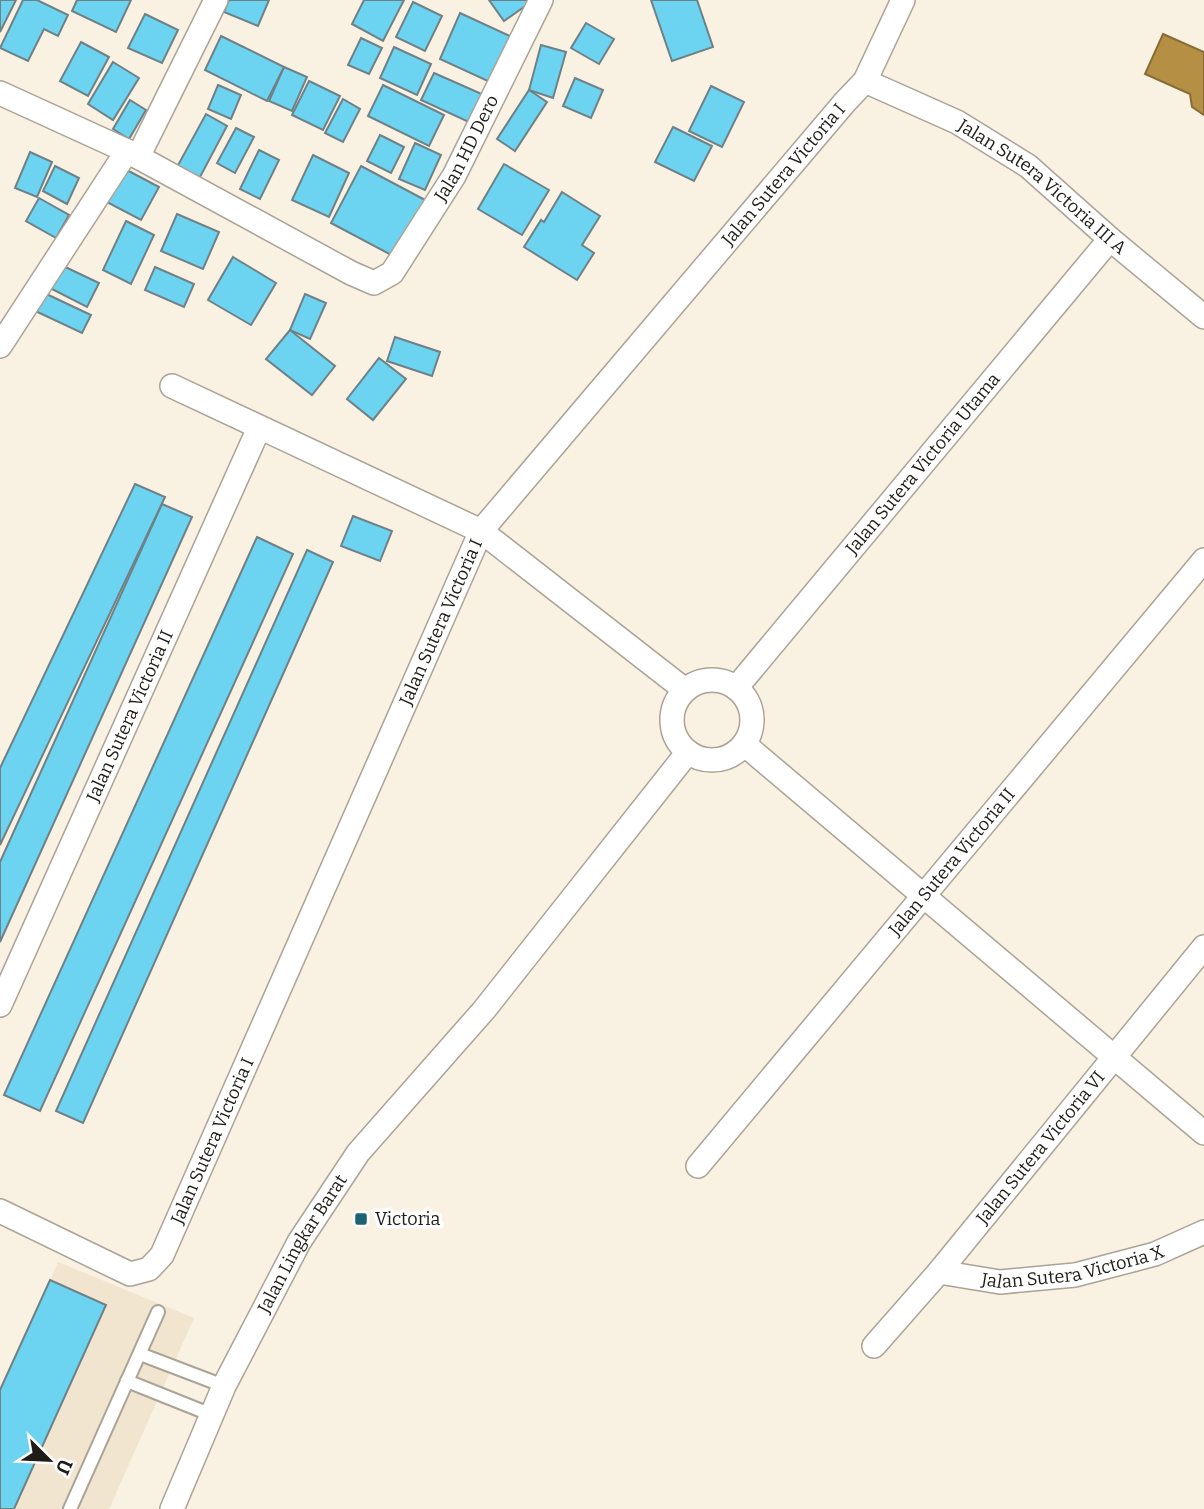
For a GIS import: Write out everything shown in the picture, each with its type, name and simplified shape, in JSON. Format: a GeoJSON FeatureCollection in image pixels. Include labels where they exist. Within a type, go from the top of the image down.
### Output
{"type":"FeatureCollection","features":[{"type":"Feature","properties":{"kind":"street"},"geometry":{"type":"LineString","coordinates":[[0,345],[132,154],[216,0]]}},
{"type":"Feature","properties":{"kind":"street","name":"Jalan HD Dero"},"geometry":{"type":"LineString","coordinates":[[132,154],[374,283],[392,273],[454,176],[541,0]]}},
{"type":"Feature","properties":{"kind":"street","name":"Jalan Sutera Victoria I"},"geometry":{"type":"LineString","coordinates":[[0,1211],[130,1274],[149,1269],[162,1255],[481,531],[865,81],[904,0]]}},
{"type":"Feature","properties":{"kind":"street","name":"Jalan Sutera Victoria III A"},"geometry":{"type":"LineString","coordinates":[[865,81],[957,122],[1028,166],[1204,317]]}},
{"type":"Feature","properties":{"kind":"street"},"geometry":{"type":"LineString","coordinates":[[0,93],[132,154]]}},
{"type":"Feature","properties":{"kind":"street","name":"Jalan Sutera Victoria Utama"},"geometry":{"type":"LineString","coordinates":[[736,688],[1110,239]]}},
{"type":"Feature","properties":{"kind":"street"},"geometry":{"type":"LineString","coordinates":[[172,386],[481,531],[685,691]]}},
{"type":"Feature","properties":{"kind":"street","name":"Jalan Sutera Victoria II"},"geometry":{"type":"LineString","coordinates":[[0,1005],[259,428]]}},
{"type":"Feature","properties":{"kind":"street","name":"Jalan Sutera Victoria II"},"geometry":{"type":"LineString","coordinates":[[698,1166],[1204,560]]}},
{"type":"Feature","properties":{"kind":"street"},"geometry":{"type":"LineString","coordinates":[[724,681],[747,699],[752,714],[751,730],[744,744],[735,753],[711,760],[699,758],[688,752],[679,742],[673,729],[672,715],[685,691],[696,683],[724,681]]}},
{"type":"Feature","properties":{"kind":"street"},"geometry":{"type":"LineString","coordinates":[[744,744],[1204,1133]]}},
{"type":"Feature","properties":{"kind":"street","name":"Jalan Lingkar Barat"},"geometry":{"type":"LineString","coordinates":[[172,1509],[224,1386],[299,1242],[358,1153],[484,1010],[688,752]]}},
{"type":"Feature","properties":{"kind":"street","name":"Jalan Sutera Victoria VI"},"geometry":{"type":"LineString","coordinates":[[874,1346],[939,1272],[1204,947]]}},
{"type":"Feature","properties":{"kind":"street","name":"Jalan Sutera Victoria X"},"geometry":{"type":"LineString","coordinates":[[939,1272],[1000,1282],[1075,1275],[1156,1254],[1204,1232]]}},
{"type":"Feature","properties":{"kind":"lane"},"geometry":{"type":"LineString","coordinates":[[70,1509],[158,1312]]}},
{"type":"Feature","properties":{"kind":"lane"},"geometry":{"type":"LineString","coordinates":[[139,1354],[224,1386]]}},
{"type":"Feature","properties":{"kind":"lane"},"geometry":{"type":"LineString","coordinates":[[127,1381],[212,1415]]}},
{"type":"Feature","properties":{"kind":"shaded area"},"geometry":{"type":"Polygon","coordinates":[[[1163,34],[1204,52],[1204,115],[1192,107],[1190,94],[1145,74],[1163,34]]]}},
{"type":"Feature","properties":{"kind":"shaded area"},"geometry":{"type":"Polygon","coordinates":[[[58,1262],[194,1318],[109,1509],[0,1509],[0,1398],[58,1262]]]}},
{"type":"Feature","properties":{"kind":"building"},"geometry":{"type":"Polygon","coordinates":[[[0,0],[16,0],[0,32],[0,0]]]}},
{"type":"Feature","properties":{"kind":"building"},"geometry":{"type":"Polygon","coordinates":[[[23,0],[37,0],[68,15],[58,36],[44,29],[28,61],[0,48],[23,0]]]}},
{"type":"Feature","properties":{"kind":"building"},"geometry":{"type":"Polygon","coordinates":[[[77,0],[131,0],[116,32],[72,11],[77,0]]]}},
{"type":"Feature","properties":{"kind":"building"},"geometry":{"type":"Polygon","coordinates":[[[229,0],[269,0],[258,26],[224,12],[229,0]]]}},
{"type":"Feature","properties":{"kind":"building"},"geometry":{"type":"Polygon","coordinates":[[[364,0],[404,0],[383,41],[352,24],[364,0]]]}},
{"type":"Feature","properties":{"kind":"building"},"geometry":{"type":"Polygon","coordinates":[[[489,0],[530,0],[531,2],[504,21],[489,0]]]}},
{"type":"Feature","properties":{"kind":"building"},"geometry":{"type":"Polygon","coordinates":[[[651,0],[697,0],[713,47],[672,61],[651,0]]]}},
{"type":"Feature","properties":{"kind":"building"},"geometry":{"type":"Polygon","coordinates":[[[413,2],[442,16],[425,51],[396,37],[413,2]]]}},
{"type":"Feature","properties":{"kind":"building"},"geometry":{"type":"Polygon","coordinates":[[[460,13],[512,37],[492,83],[440,59],[460,13]]]}},
{"type":"Feature","properties":{"kind":"building"},"geometry":{"type":"Polygon","coordinates":[[[145,14],[178,30],[162,63],[128,48],[145,14]]]}},
{"type":"Feature","properties":{"kind":"building"},"geometry":{"type":"Polygon","coordinates":[[[586,23],[614,39],[599,64],[571,48],[586,23]]]}},
{"type":"Feature","properties":{"kind":"building"},"geometry":{"type":"Polygon","coordinates":[[[221,36],[284,67],[267,101],[205,70],[221,36]]]}},
{"type":"Feature","properties":{"kind":"building"},"geometry":{"type":"Polygon","coordinates":[[[361,38],[382,48],[369,74],[348,65],[361,38]]]}},
{"type":"Feature","properties":{"kind":"building"},"geometry":{"type":"Polygon","coordinates":[[[81,42],[109,57],[88,96],[60,81],[81,42]]]}},
{"type":"Feature","properties":{"kind":"building"},"geometry":{"type":"Polygon","coordinates":[[[541,45],[566,52],[553,98],[529,90],[541,45]]]}},
{"type":"Feature","properties":{"kind":"building"},"geometry":{"type":"Polygon","coordinates":[[[394,47],[431,64],[417,95],[380,78],[394,47]]]}},
{"type":"Feature","properties":{"kind":"building"},"geometry":{"type":"Polygon","coordinates":[[[113,62],[139,78],[113,120],[88,104],[113,62]]]}},
{"type":"Feature","properties":{"kind":"building"},"geometry":{"type":"Polygon","coordinates":[[[284,67],[307,77],[292,111],[269,101],[284,67]]]}},
{"type":"Feature","properties":{"kind":"building"},"geometry":{"type":"Polygon","coordinates":[[[434,73],[484,95],[471,123],[421,100],[434,73]]]}},
{"type":"Feature","properties":{"kind":"building"},"geometry":{"type":"Polygon","coordinates":[[[575,78],[603,90],[591,118],[563,106],[575,78]]]}},
{"type":"Feature","properties":{"kind":"building"},"geometry":{"type":"Polygon","coordinates":[[[309,81],[340,96],[323,130],[292,115],[309,81]]]}},
{"type":"Feature","properties":{"kind":"building"},"geometry":{"type":"Polygon","coordinates":[[[218,85],[241,95],[231,119],[208,109],[218,85]]]}},
{"type":"Feature","properties":{"kind":"building"},"geometry":{"type":"Polygon","coordinates":[[[383,85],[444,115],[429,146],[368,116],[383,85]]]}},
{"type":"Feature","properties":{"kind":"building"},"geometry":{"type":"Polygon","coordinates":[[[711,86],[744,102],[722,147],[689,131],[711,86]]]}},
{"type":"Feature","properties":{"kind":"building"},"geometry":{"type":"Polygon","coordinates":[[[529,90],[547,102],[515,151],[497,139],[529,90]]]}},
{"type":"Feature","properties":{"kind":"building"},"geometry":{"type":"Polygon","coordinates":[[[343,99],[360,109],[343,142],[325,133],[343,99]]]}},
{"type":"Feature","properties":{"kind":"building"},"geometry":{"type":"Polygon","coordinates":[[[130,100],[146,110],[129,139],[113,129],[130,100]]]}},
{"type":"Feature","properties":{"kind":"building"},"geometry":{"type":"Polygon","coordinates":[[[206,114],[227,126],[199,179],[177,167],[206,114]]]}},
{"type":"Feature","properties":{"kind":"building"},"geometry":{"type":"Polygon","coordinates":[[[673,127],[712,146],[694,181],[655,162],[673,127]]]}},
{"type":"Feature","properties":{"kind":"building"},"geometry":{"type":"Polygon","coordinates":[[[236,128],[254,137],[235,173],[217,163],[236,128]]]}},
{"type":"Feature","properties":{"kind":"building"},"geometry":{"type":"Polygon","coordinates":[[[380,135],[404,147],[391,173],[367,161],[380,135]]]}},
{"type":"Feature","properties":{"kind":"building"},"geometry":{"type":"Polygon","coordinates":[[[415,143],[441,155],[425,190],[399,179],[415,143]]]}},
{"type":"Feature","properties":{"kind":"building"},"geometry":{"type":"Polygon","coordinates":[[[259,150],[279,160],[260,199],[240,189],[259,150]]]}},
{"type":"Feature","properties":{"kind":"building"},"geometry":{"type":"Polygon","coordinates":[[[30,152],[52,162],[37,197],[15,188],[30,152]]]}},
{"type":"Feature","properties":{"kind":"building"},"geometry":{"type":"Polygon","coordinates":[[[313,155],[349,173],[329,217],[292,200],[313,155]]]}},
{"type":"Feature","properties":{"kind":"building"},"geometry":{"type":"Polygon","coordinates":[[[504,164],[549,190],[522,235],[478,209],[504,164]]]}},
{"type":"Feature","properties":{"kind":"building"},"geometry":{"type":"Polygon","coordinates":[[[55,166],[79,178],[67,204],[43,191],[55,166]]]}},
{"type":"Feature","properties":{"kind":"building"},"geometry":{"type":"Polygon","coordinates":[[[361,166],[427,201],[397,258],[331,223],[361,166]]]}},
{"type":"Feature","properties":{"kind":"building"},"geometry":{"type":"Polygon","coordinates":[[[123,168],[159,187],[141,220],[105,201],[123,168]]]}},
{"type":"Feature","properties":{"kind":"building"},"geometry":{"type":"Polygon","coordinates":[[[562,192],[600,216],[582,245],[594,253],[577,280],[524,247],[541,220],[544,222],[562,192]]]}},
{"type":"Feature","properties":{"kind":"building"},"geometry":{"type":"Polygon","coordinates":[[[39,198],[69,215],[56,238],[26,221],[39,198]]]}},
{"type":"Feature","properties":{"kind":"building"},"geometry":{"type":"Polygon","coordinates":[[[177,214],[219,232],[203,269],[161,251],[177,214]]]}},
{"type":"Feature","properties":{"kind":"building"},"geometry":{"type":"Polygon","coordinates":[[[126,221],[154,235],[131,284],[103,270],[126,221]]]}},
{"type":"Feature","properties":{"kind":"building"},"geometry":{"type":"Polygon","coordinates":[[[233,257],[276,283],[251,325],[208,300],[233,257]]]}},
{"type":"Feature","properties":{"kind":"building"},"geometry":{"type":"Polygon","coordinates":[[[59,264],[99,283],[87,307],[48,287],[59,264]]]}},
{"type":"Feature","properties":{"kind":"building"},"geometry":{"type":"Polygon","coordinates":[[[155,267],[194,284],[184,307],[145,290],[155,267]]]}},
{"type":"Feature","properties":{"kind":"building"},"geometry":{"type":"Polygon","coordinates":[[[40,291],[91,315],[82,333],[31,309],[40,291]]]}},
{"type":"Feature","properties":{"kind":"building"},"geometry":{"type":"Polygon","coordinates":[[[305,294],[326,303],[310,339],[290,330],[305,294]]]}},
{"type":"Feature","properties":{"kind":"building"},"geometry":{"type":"Polygon","coordinates":[[[290,330],[335,366],[312,395],[266,359],[290,330]]]}},
{"type":"Feature","properties":{"kind":"building"},"geometry":{"type":"Polygon","coordinates":[[[395,337],[440,352],[432,376],[387,361],[395,337]]]}},
{"type":"Feature","properties":{"kind":"building"},"geometry":{"type":"Polygon","coordinates":[[[379,358],[406,379],[373,420],[347,399],[379,358]]]}},
{"type":"Feature","properties":{"kind":"building"},"geometry":{"type":"Polygon","coordinates":[[[135,484],[165,497],[0,845],[0,768],[135,484]]]}},
{"type":"Feature","properties":{"kind":"building"},"geometry":{"type":"Polygon","coordinates":[[[162,504],[192,517],[0,942],[0,862],[162,504]]]}},
{"type":"Feature","properties":{"kind":"building"},"geometry":{"type":"Polygon","coordinates":[[[353,516],[392,531],[380,561],[341,546],[353,516]]]}},
{"type":"Feature","properties":{"kind":"building"},"geometry":{"type":"Polygon","coordinates":[[[257,537],[293,554],[40,1111],[4,1095],[257,537]]]}},
{"type":"Feature","properties":{"kind":"building"},"geometry":{"type":"Polygon","coordinates":[[[307,550],[333,562],[83,1123],[56,1111],[307,550]]]}},
{"type":"Feature","properties":{"kind":"building"},"geometry":{"type":"Polygon","coordinates":[[[50,1280],[106,1305],[14,1509],[0,1509],[0,1390],[50,1280]]]}},
{"type":"Feature","properties":{"kind":"place","name":"Victoria"},"geometry":{"type":"Point","coordinates":[361,1219]}}]}
